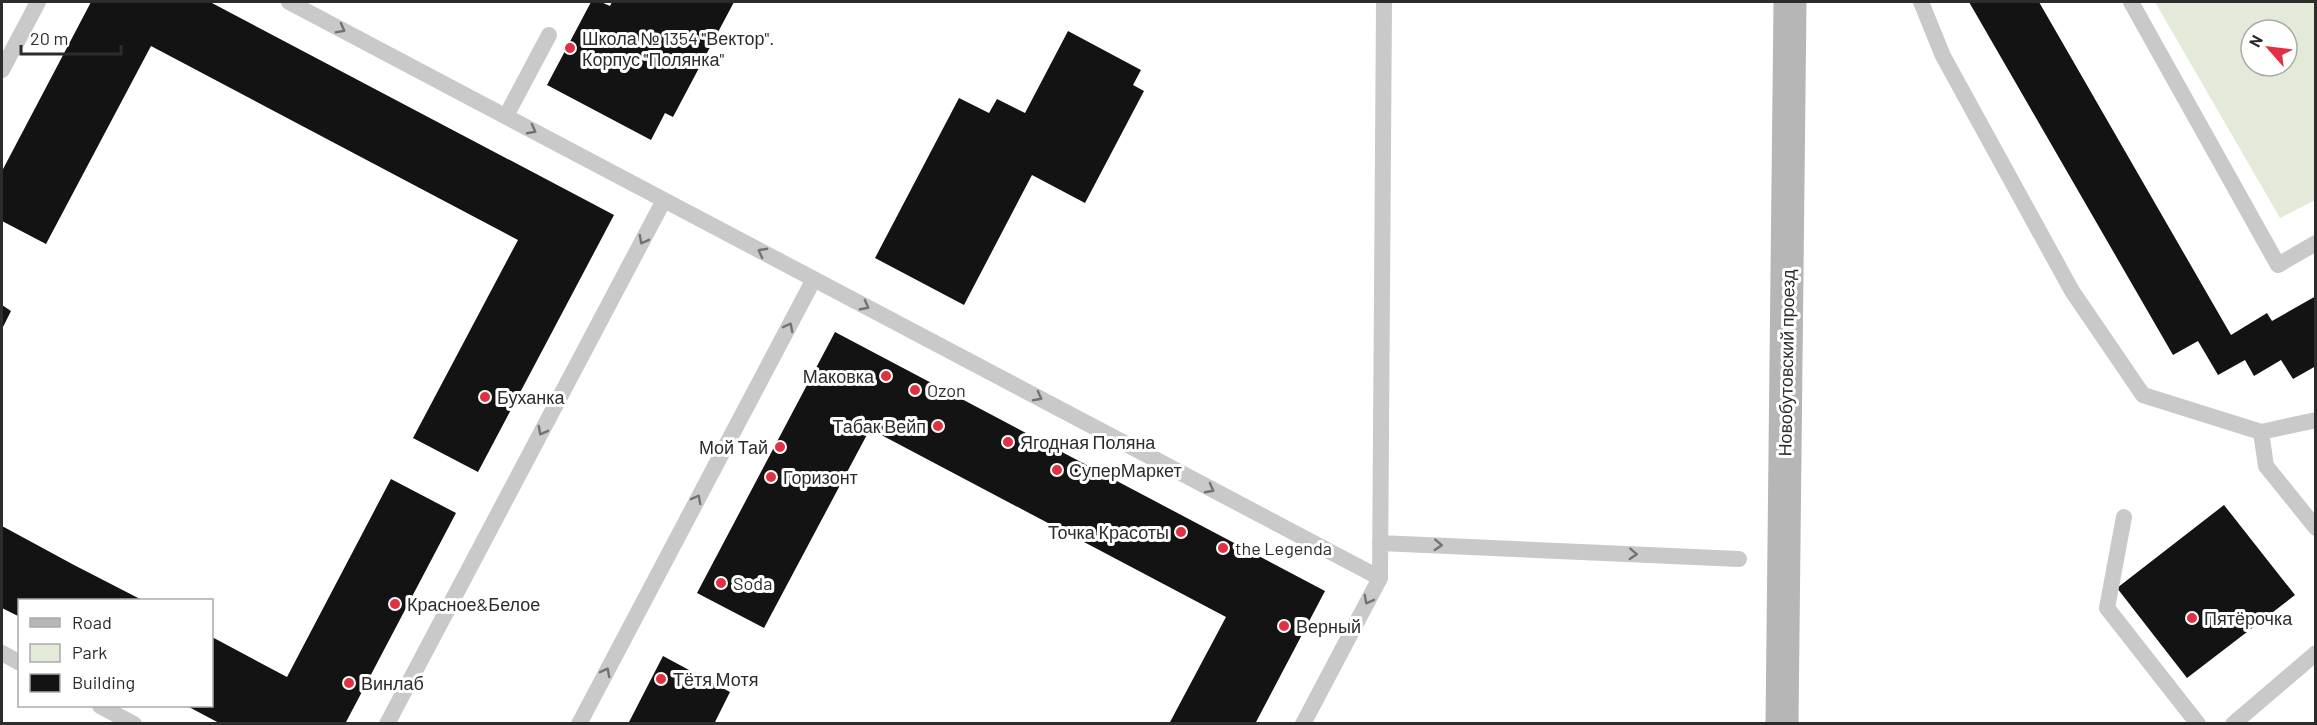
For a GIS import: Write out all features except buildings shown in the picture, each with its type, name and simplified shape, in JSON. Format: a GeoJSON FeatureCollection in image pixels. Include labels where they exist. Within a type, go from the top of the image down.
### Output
{"type":"FeatureCollection","features":[{"type":"Feature","properties":{"kind":"street","name":"Новобутовский проезд"},"geometry":{"type":"LineString","coordinates":[[1782,723],[1790,2]]}},
{"type":"Feature","properties":{"kind":"lane"},"geometry":{"type":"LineString","coordinates":[[2,70],[38,2]]}},
{"type":"Feature","properties":{"kind":"lane"},"geometry":{"type":"LineString","coordinates":[[289,2],[1380,578]]}},
{"type":"Feature","properties":{"kind":"lane"},"geometry":{"type":"LineString","coordinates":[[1303,723],[1380,578],[1384,2]]}},
{"type":"Feature","properties":{"kind":"lane"},"geometry":{"type":"LineString","coordinates":[[1922,2],[1942,56],[2072,291],[2143,395],[2261,432],[2316,420]]}},
{"type":"Feature","properties":{"kind":"lane"},"geometry":{"type":"LineString","coordinates":[[2131,2],[2278,265],[2316,243]]}},
{"type":"Feature","properties":{"kind":"lane"},"geometry":{"type":"LineString","coordinates":[[506,116],[549,35]]}},
{"type":"Feature","properties":{"kind":"lane"},"geometry":{"type":"LineString","coordinates":[[387,723],[664,200]]}},
{"type":"Feature","properties":{"kind":"lane"},"geometry":{"type":"LineString","coordinates":[[579,723],[814,279]]}},
{"type":"Feature","properties":{"kind":"lane"},"geometry":{"type":"LineString","coordinates":[[2261,432],[2266,466],[2316,528]]}},
{"type":"Feature","properties":{"kind":"lane"},"geometry":{"type":"LineString","coordinates":[[2124,517],[2107,608],[2198,723]]}},
{"type":"Feature","properties":{"kind":"lane"},"geometry":{"type":"LineString","coordinates":[[1380,543],[1739,559]]}},
{"type":"Feature","properties":{"kind":"lane"},"geometry":{"type":"LineString","coordinates":[[2,653],[18,662]]}},
{"type":"Feature","properties":{"kind":"lane"},"geometry":{"type":"LineString","coordinates":[[2233,723],[2316,653]]}},
{"type":"Feature","properties":{"kind":"lane"},"geometry":{"type":"LineString","coordinates":[[104,707],[134,723]]}},
{"type":"Feature","properties":{"kind":"green space"},"geometry":{"type":"Polygon","coordinates":[[[2155,2],[2315,2],[2315,200],[2280,218],[2155,2]]]}},
{"type":"Feature","properties":{"kind":"place","name":"Школа № 1354 \"Вектор\". Корпус \"Полянка\""},"geometry":{"type":"Point","coordinates":[570,48]}},
{"type":"Feature","properties":{"kind":"place","name":"Маковка"},"geometry":{"type":"Point","coordinates":[886,376]}},
{"type":"Feature","properties":{"kind":"place","name":"Ozon"},"geometry":{"type":"Point","coordinates":[915,390]}},
{"type":"Feature","properties":{"kind":"place","name":"Буханка"},"geometry":{"type":"Point","coordinates":[485,397]}},
{"type":"Feature","properties":{"kind":"place","name":"Табак Вейп"},"geometry":{"type":"Point","coordinates":[938,426]}},
{"type":"Feature","properties":{"kind":"place","name":"Ягодная Поляна"},"geometry":{"type":"Point","coordinates":[1008,442]}},
{"type":"Feature","properties":{"kind":"place","name":"Мой Тай"},"geometry":{"type":"Point","coordinates":[780,447]}},
{"type":"Feature","properties":{"kind":"place","name":"СуперМаркет"},"geometry":{"type":"Point","coordinates":[1057,470]}},
{"type":"Feature","properties":{"kind":"place","name":"Горизонт"},"geometry":{"type":"Point","coordinates":[771,477]}},
{"type":"Feature","properties":{"kind":"place","name":"Точка Красоты"},"geometry":{"type":"Point","coordinates":[1181,532]}},
{"type":"Feature","properties":{"kind":"place","name":"the Legenda"},"geometry":{"type":"Point","coordinates":[1223,548]}},
{"type":"Feature","properties":{"kind":"place","name":"Soda"},"geometry":{"type":"Point","coordinates":[721,583]}},
{"type":"Feature","properties":{"kind":"place","name":"Красное&Белое"},"geometry":{"type":"Point","coordinates":[395,604]}},
{"type":"Feature","properties":{"kind":"place","name":"Пятёрочка"},"geometry":{"type":"Point","coordinates":[2192,618]}},
{"type":"Feature","properties":{"kind":"place","name":"Верный"},"geometry":{"type":"Point","coordinates":[1284,626]}},
{"type":"Feature","properties":{"kind":"place","name":"Тётя Мотя"},"geometry":{"type":"Point","coordinates":[661,679]}},
{"type":"Feature","properties":{"kind":"place","name":"Винлаб"},"geometry":{"type":"Point","coordinates":[349,683]}}]}
